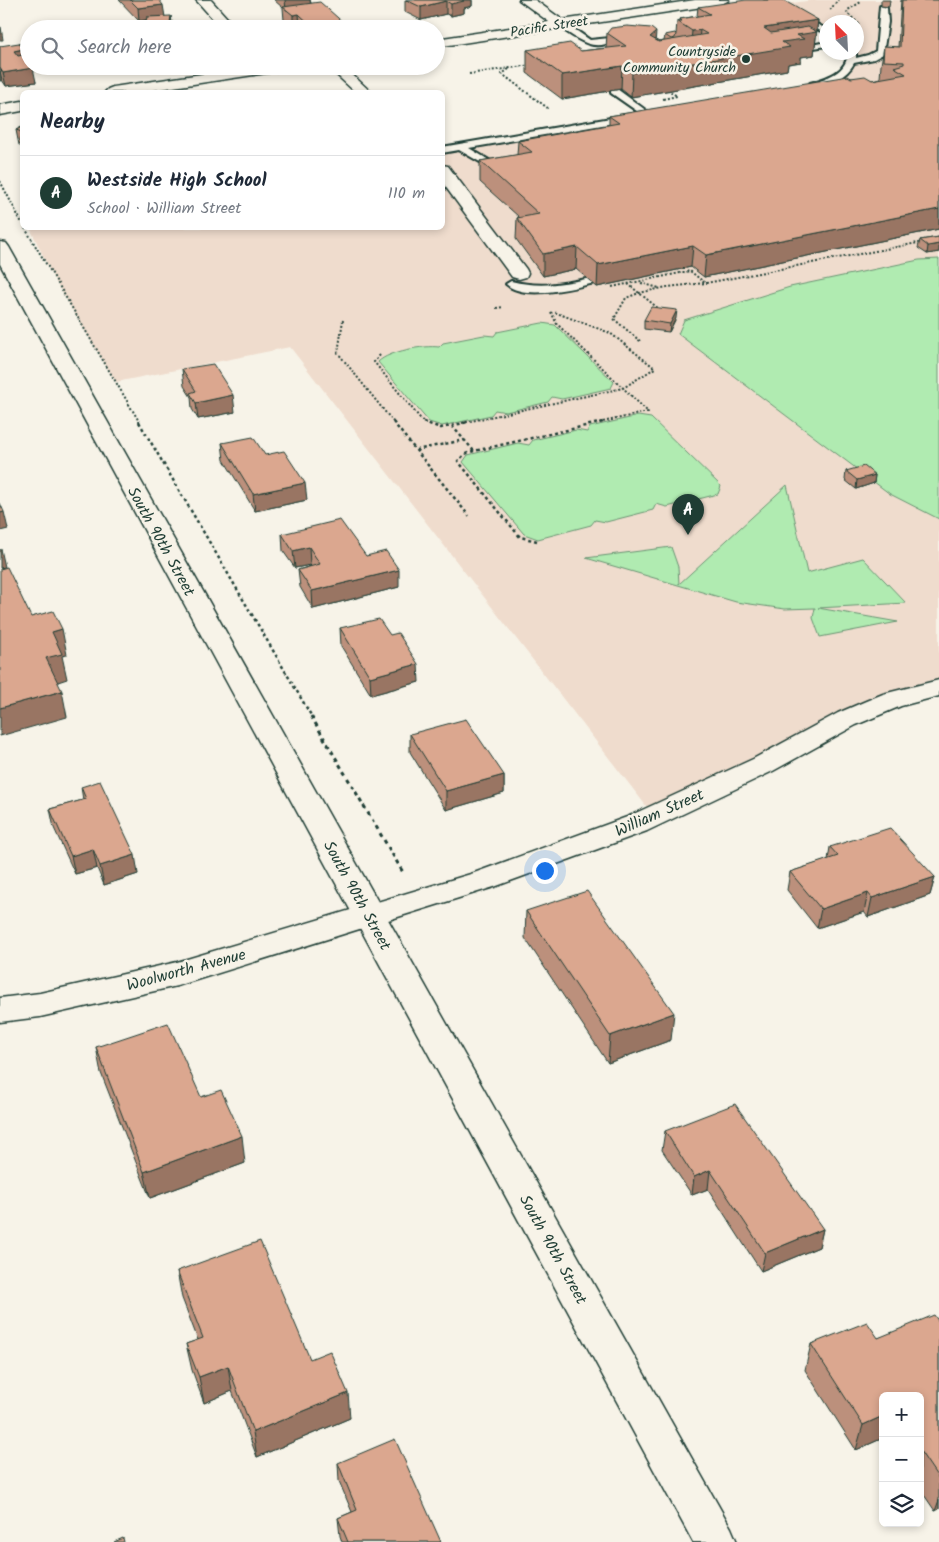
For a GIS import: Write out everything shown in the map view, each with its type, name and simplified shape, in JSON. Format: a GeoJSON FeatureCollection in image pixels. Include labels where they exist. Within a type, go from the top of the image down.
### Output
{"type":"FeatureCollection","features":[{"type":"Feature","properties":{"kind":"main road"},"geometry":{"type":"LineString","coordinates":[[203,0],[222,20]]}},
{"type":"Feature","properties":{"kind":"main road"},"geometry":{"type":"LineString","coordinates":[[526,0],[561,24]]}},
{"type":"Feature","properties":{"kind":"main road","name":"Pacific Street"},"geometry":{"type":"LineString","coordinates":[[445,42],[722,0]]}},
{"type":"Feature","properties":{"kind":"main road"},"geometry":{"type":"LineString","coordinates":[[126,90],[221,75]]}},
{"type":"Feature","properties":{"kind":"main road"},"geometry":{"type":"LineString","coordinates":[[344,75],[360,90]]}},
{"type":"Feature","properties":{"kind":"main road"},"geometry":{"type":"LineString","coordinates":[[0,110],[20,106]]}},
{"type":"Feature","properties":{"kind":"main road"},"geometry":{"type":"LineString","coordinates":[[445,174],[519,273]]}},
{"type":"Feature","properties":{"kind":"main road","name":"South 90th Street"},"geometry":{"type":"LineString","coordinates":[[0,247],[716,1542]]}},
{"type":"Feature","properties":{"kind":"main road","name":"William Street"},"geometry":{"type":"LineString","coordinates":[[370,915],[484,880],[637,824],[763,764],[861,713],[892,700],[939,688]]}},
{"type":"Feature","properties":{"kind":"main road","name":"Woolworth Avenue"},"geometry":{"type":"LineString","coordinates":[[0,1010],[40,1004],[177,974],[370,915]]}},
{"type":"Feature","properties":{"kind":"lane"},"geometry":{"type":"LineString","coordinates":[[769,0],[819,28]]}},
{"type":"Feature","properties":{"kind":"lane"},"geometry":{"type":"LineString","coordinates":[[864,57],[871,57],[880,52],[883,8]]}},
{"type":"Feature","properties":{"kind":"lane"},"geometry":{"type":"LineString","coordinates":[[561,24],[589,43],[610,40]]}},
{"type":"Feature","properties":{"kind":"lane"},"geometry":{"type":"LineString","coordinates":[[791,50],[819,45]]}},
{"type":"Feature","properties":{"kind":"lane"},"geometry":{"type":"LineString","coordinates":[[805,87],[837,76],[848,69],[851,60]]}},
{"type":"Feature","properties":{"kind":"lane"},"geometry":{"type":"LineString","coordinates":[[614,90],[648,114]]}},
{"type":"Feature","properties":{"kind":"lane"},"geometry":{"type":"LineString","coordinates":[[445,150],[657,113]]}},
{"type":"Feature","properties":{"kind":"lane"},"geometry":{"type":"LineString","coordinates":[[460,147],[488,162],[508,177]]}},
{"type":"Feature","properties":{"kind":"lane"},"geometry":{"type":"LineString","coordinates":[[519,273],[511,284],[535,290],[591,281]]}},
{"type":"Feature","properties":{"kind":"path"},"geometry":{"type":"LineString","coordinates":[[849,15],[848,10],[862,0]]}},
{"type":"Feature","properties":{"kind":"path"},"geometry":{"type":"LineString","coordinates":[[469,74],[539,63]]}},
{"type":"Feature","properties":{"kind":"path"},"geometry":{"type":"LineString","coordinates":[[0,181],[20,218]]}},
{"type":"Feature","properties":{"kind":"path"},"geometry":{"type":"LineString","coordinates":[[26,230],[388,844],[406,878]]}},
{"type":"Feature","properties":{"kind":"path"},"geometry":{"type":"LineString","coordinates":[[640,341],[614,319],[626,298],[639,293],[660,288],[706,283],[930,241]]}},
{"type":"Feature","properties":{"kind":"path"},"geometry":{"type":"LineString","coordinates":[[660,309],[627,284],[690,271],[706,283]]}},
{"type":"Feature","properties":{"kind":"path"},"geometry":{"type":"LineString","coordinates":[[638,282],[660,288]]}},
{"type":"Feature","properties":{"kind":"path"},"geometry":{"type":"LineString","coordinates":[[380,355],[374,362],[425,424],[441,428],[623,388],[655,368],[610,333],[566,318],[550,309],[557,324],[623,388],[648,412],[464,454],[458,461],[520,537],[537,541]]}},
{"type":"Feature","properties":{"kind":"path"},"geometry":{"type":"LineString","coordinates":[[343,320],[338,353],[469,516]]}},
{"type":"Feature","properties":{"kind":"path"},"geometry":{"type":"LineString","coordinates":[[452,426],[474,451]]}},
{"type":"Feature","properties":{"kind":"path"},"geometry":{"type":"LineString","coordinates":[[416,450],[464,440]]}},
{"type":"Feature","properties":{"kind":"shaded area"},"geometry":{"type":"Polygon","coordinates":[[[813,0],[939,0],[939,688],[911,695],[654,816],[290,347],[116,382],[54,279],[31,230],[445,230],[445,150],[800,88],[844,72],[849,60],[864,60],[864,15],[819,15],[819,28],[779,5],[813,0]]]}},
{"type":"Feature","properties":{"kind":"green space"},"geometry":{"type":"Polygon","coordinates":[[[939,259],[939,519],[890,494],[678,334],[684,320],[790,287],[919,260],[939,259]]]}},
{"type":"Feature","properties":{"kind":"green space"},"geometry":{"type":"Polygon","coordinates":[[[542,323],[555,325],[614,382],[611,388],[562,399],[552,397],[548,402],[506,412],[495,410],[491,415],[442,426],[429,422],[378,362],[398,352],[425,347],[439,347],[443,343],[484,335],[494,336],[497,332],[542,323]]]}},
{"type":"Feature","properties":{"kind":"green space"},"geometry":{"type":"Polygon","coordinates":[[[638,416],[651,418],[721,486],[718,494],[667,507],[656,504],[653,510],[606,522],[595,520],[591,525],[538,539],[524,534],[463,462],[468,455],[518,443],[529,445],[533,440],[576,430],[587,432],[590,427],[638,416]]]}},
{"type":"Feature","properties":{"kind":"green space"},"geometry":{"type":"Polygon","coordinates":[[[787,485],[807,573],[863,558],[906,603],[818,608],[898,622],[820,637],[813,618],[815,608],[785,609],[736,602],[586,558],[671,547],[678,567],[679,584],[787,485]]]}},
{"type":"Feature","properties":{"kind":"building"},"geometry":{"type":"Polygon","coordinates":[[[130,0],[159,0],[163,5],[138,8],[130,0]]]}},
{"type":"Feature","properties":{"kind":"building"},"geometry":{"type":"Polygon","coordinates":[[[406,0],[464,1],[451,4],[446,1],[421,7],[406,0]]]}},
{"type":"Feature","properties":{"kind":"building"},"geometry":{"type":"Polygon","coordinates":[[[746,0],[783,0],[818,20],[764,28],[771,33],[808,27],[817,32],[797,35],[804,39],[782,42],[790,47],[632,73],[622,66],[562,75],[527,50],[570,43],[581,51],[626,46],[607,33],[611,28],[627,26],[651,28],[656,32],[650,37],[659,42],[707,34],[700,30],[692,31],[677,21],[710,14],[698,7],[746,0]]]}},
{"type":"Feature","properties":{"kind":"building"},"geometry":{"type":"Polygon","coordinates":[[[902,0],[939,0],[939,209],[706,255],[693,246],[598,265],[577,247],[543,254],[517,218],[539,214],[480,161],[532,152],[518,141],[619,123],[609,116],[848,76],[851,78],[865,76],[872,80],[906,74],[894,67],[904,64],[904,62],[883,61],[884,46],[900,47],[902,0]]]}},
{"type":"Feature","properties":{"kind":"building"},"geometry":{"type":"Polygon","coordinates":[[[320,2],[340,20],[305,20],[299,14],[293,15],[283,7],[320,2]]]}},
{"type":"Feature","properties":{"kind":"building"},"geometry":{"type":"Polygon","coordinates":[[[171,16],[170,20],[146,20],[147,17],[171,16]]]}},
{"type":"Feature","properties":{"kind":"building"},"geometry":{"type":"Polygon","coordinates":[[[675,33],[675,38],[671,39],[665,35],[675,33]]]}},
{"type":"Feature","properties":{"kind":"building"},"geometry":{"type":"Polygon","coordinates":[[[19,43],[20,50],[14,51],[18,56],[20,56],[20,70],[3,73],[0,68],[0,46],[19,43]]]}},
{"type":"Feature","properties":{"kind":"building"},"geometry":{"type":"Polygon","coordinates":[[[939,237],[939,244],[928,246],[920,240],[939,237]]]}},
{"type":"Feature","properties":{"kind":"building"},"geometry":{"type":"Polygon","coordinates":[[[651,307],[677,310],[670,324],[644,320],[651,307]]]}},
{"type":"Feature","properties":{"kind":"building"},"geometry":{"type":"Polygon","coordinates":[[[213,364],[233,395],[196,403],[190,393],[196,391],[182,369],[213,364]]]}},
{"type":"Feature","properties":{"kind":"building"},"geometry":{"type":"Polygon","coordinates":[[[253,437],[265,455],[284,451],[305,483],[253,494],[222,443],[253,437]]]}},
{"type":"Feature","properties":{"kind":"building"},"geometry":{"type":"Polygon","coordinates":[[[864,466],[875,475],[857,480],[846,471],[864,466]]]}},
{"type":"Feature","properties":{"kind":"building"},"geometry":{"type":"Polygon","coordinates":[[[0,503],[4,512],[0,513],[0,503]]]}},
{"type":"Feature","properties":{"kind":"building"},"geometry":{"type":"Polygon","coordinates":[[[340,520],[366,556],[386,551],[399,570],[312,591],[298,570],[320,564],[309,547],[293,551],[282,534],[340,520]]]}},
{"type":"Feature","properties":{"kind":"building"},"geometry":{"type":"Polygon","coordinates":[[[7,567],[31,617],[53,611],[62,629],[52,632],[62,654],[46,658],[62,691],[0,708],[0,569],[7,567]]]}},
{"type":"Feature","properties":{"kind":"building"},"geometry":{"type":"Polygon","coordinates":[[[379,619],[390,635],[398,633],[418,664],[370,677],[340,628],[379,619]]]}},
{"type":"Feature","properties":{"kind":"building"},"geometry":{"type":"Polygon","coordinates":[[[466,719],[504,775],[446,791],[410,734],[466,719]]]}},
{"type":"Feature","properties":{"kind":"building"},"geometry":{"type":"Polygon","coordinates":[[[100,781],[135,855],[100,866],[93,849],[71,856],[50,809],[86,799],[81,787],[100,781]]]}},
{"type":"Feature","properties":{"kind":"building"},"geometry":{"type":"Polygon","coordinates":[[[890,828],[935,877],[872,898],[868,893],[821,909],[790,872],[838,856],[830,847],[890,828]]]}},
{"type":"Feature","properties":{"kind":"building"},"geometry":{"type":"Polygon","coordinates":[[[587,891],[674,1013],[610,1036],[526,911],[587,891]]]}},
{"type":"Feature","properties":{"kind":"building"},"geometry":{"type":"Polygon","coordinates":[[[168,1023],[201,1097],[221,1090],[242,1136],[144,1172],[96,1047],[168,1023]]]}},
{"type":"Feature","properties":{"kind":"building"},"geometry":{"type":"Polygon","coordinates":[[[735,1104],[823,1229],[765,1253],[710,1170],[694,1177],[665,1131],[735,1104]]]}},
{"type":"Feature","properties":{"kind":"building"},"geometry":{"type":"Polygon","coordinates":[[[260,1241],[310,1359],[330,1351],[348,1393],[253,1432],[228,1366],[199,1377],[186,1344],[203,1338],[177,1271],[260,1241]]]}},
{"type":"Feature","properties":{"kind":"building"},"geometry":{"type":"Polygon","coordinates":[[[934,1315],[939,1322],[939,1479],[924,1457],[924,1392],[879,1392],[879,1418],[863,1425],[811,1344],[867,1322],[878,1338],[934,1315]]]}},
{"type":"Feature","properties":{"kind":"building"},"geometry":{"type":"Polygon","coordinates":[[[395,1439],[441,1542],[348,1542],[338,1518],[357,1510],[338,1463],[395,1439]]]}},
{"type":"Feature","properties":{"kind":"building"},"geometry":{"type":"Polygon","coordinates":[[[123,1538],[124,1542],[114,1542],[123,1538]]]}},
{"type":"Feature","properties":{"kind":"place","name":"Countryside Community Church"},"geometry":{"type":"Point","coordinates":[746,59]}},
{"type":"Feature","properties":{"kind":"place","name":"Westside High School"},"geometry":{"type":"Point","coordinates":[688,535]}}]}
